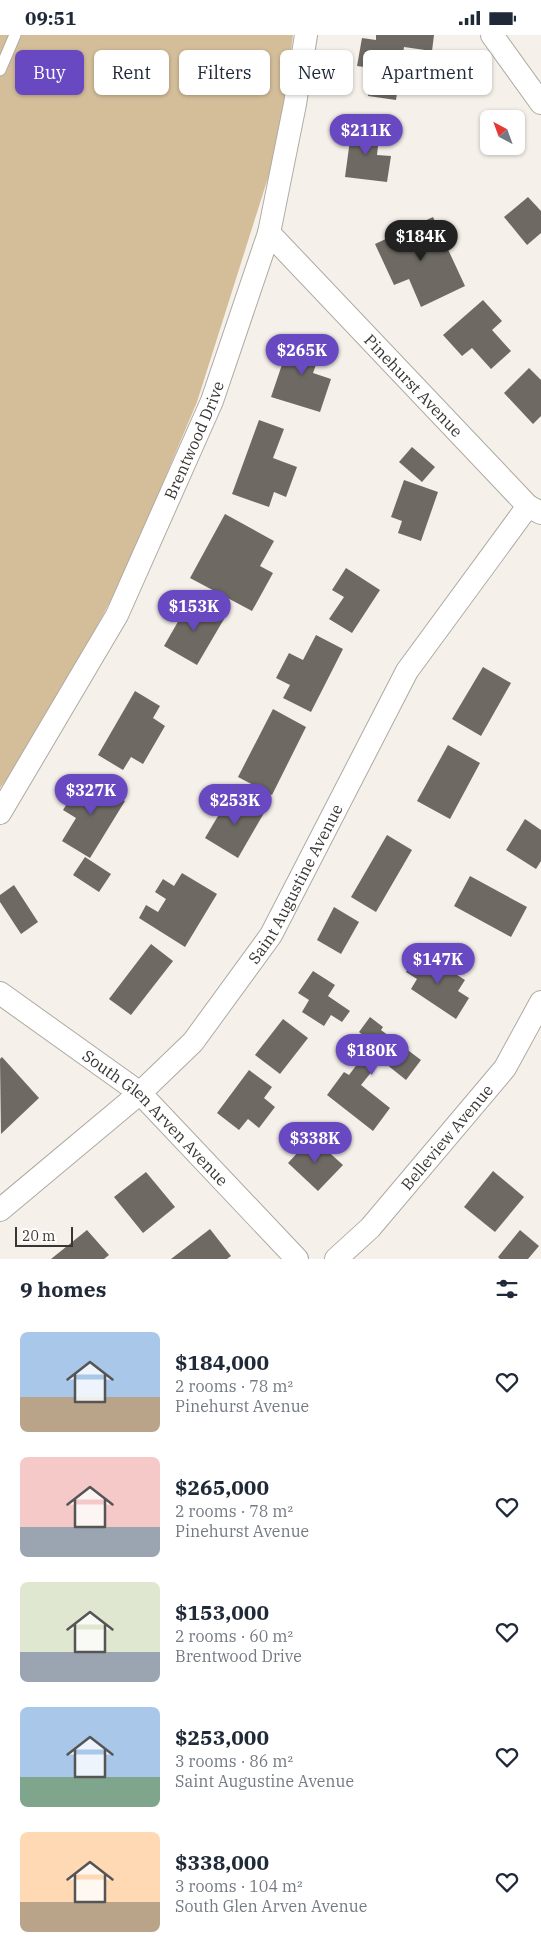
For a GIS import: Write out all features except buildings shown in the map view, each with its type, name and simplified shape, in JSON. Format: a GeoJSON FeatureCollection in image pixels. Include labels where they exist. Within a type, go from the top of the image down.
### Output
{"type":"FeatureCollection","features":[{"type":"Feature","properties":{"kind":"street","name":"Brentwood Drive"},"geometry":{"type":"LineString","coordinates":[[0,813],[117,615],[212,401],[269,233],[295,104],[306,35]]}},
{"type":"Feature","properties":{"kind":"street"},"geometry":{"type":"LineString","coordinates":[[492,35],[541,103]]}},
{"type":"Feature","properties":{"kind":"street","name":"Pinehurst Avenue"},"geometry":{"type":"LineString","coordinates":[[269,233],[534,510]]}},
{"type":"Feature","properties":{"kind":"street","name":"Saint Augustine Avenue"},"geometry":{"type":"LineString","coordinates":[[0,1210],[140,1093],[193,1042],[272,935],[407,671],[534,510]]}},
{"type":"Feature","properties":{"kind":"street","name":"South Glen Arven Avenue"},"geometry":{"type":"LineString","coordinates":[[0,993],[140,1093],[297,1259]]}},
{"type":"Feature","properties":{"kind":"street","name":"Belleview Avenue"},"geometry":{"type":"LineString","coordinates":[[336,1259],[370,1228],[504,1068],[541,1002]]}},
{"type":"Feature","properties":{"kind":"lane"},"geometry":{"type":"LineString","coordinates":[[0,70],[15,35]]}},
{"type":"Feature","properties":{"kind":"shaded area"},"geometry":{"type":"Polygon","coordinates":[[[0,35],[293,35],[291,50],[280,50],[280,95],[285,95],[279,143],[197,402],[124,575],[39,737],[0,788],[0,35]]]}}]}
